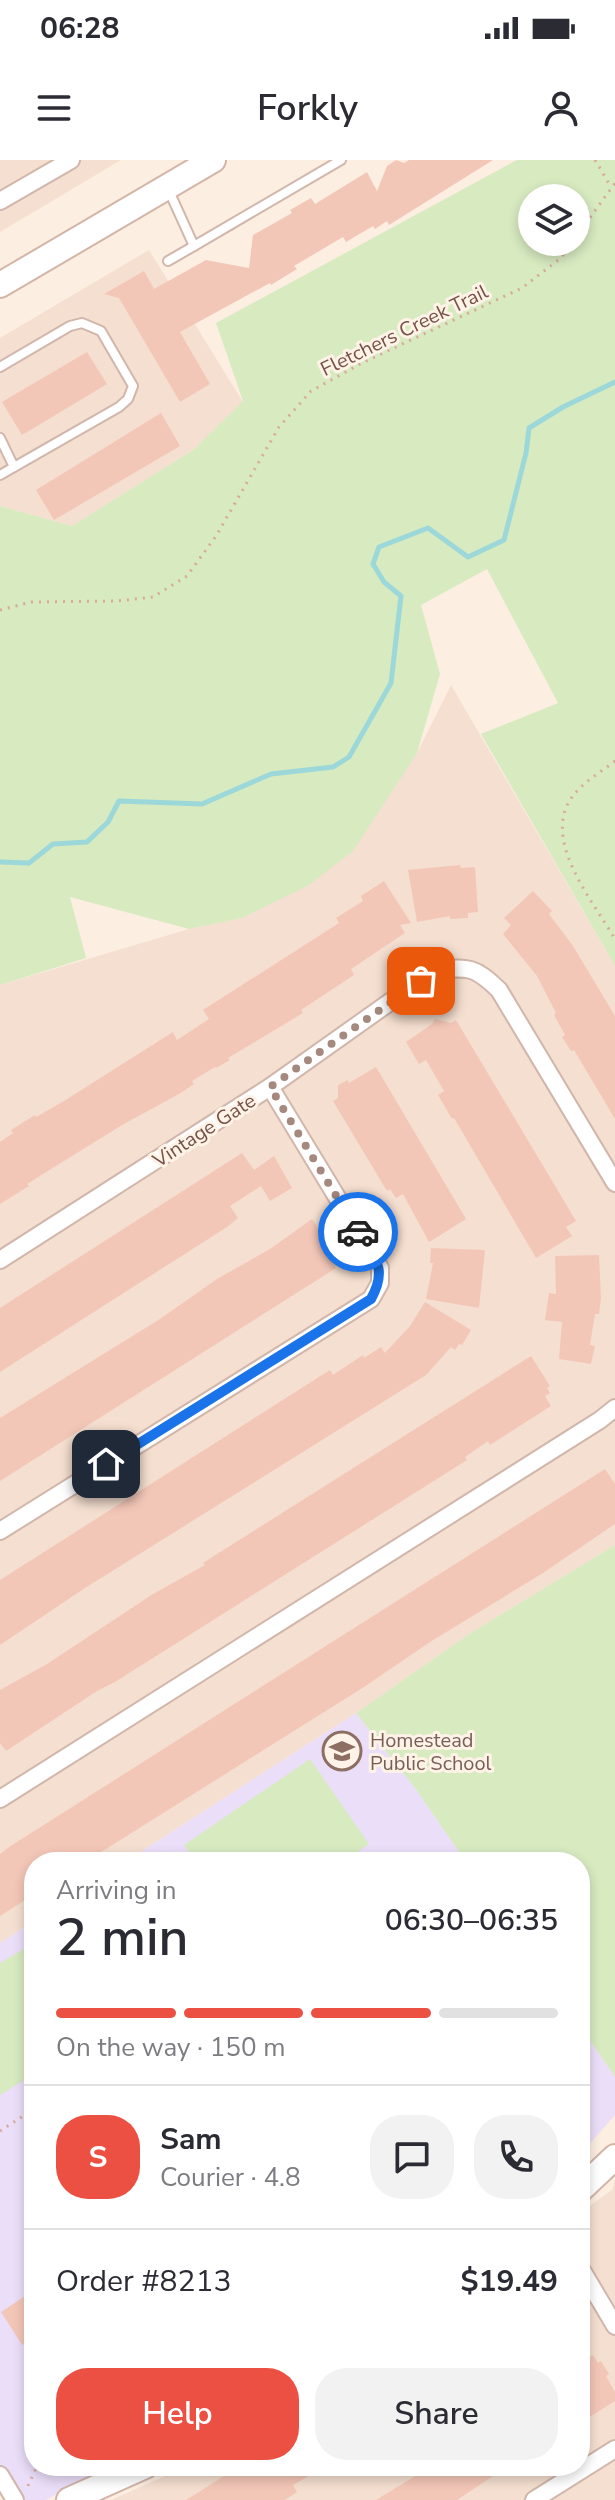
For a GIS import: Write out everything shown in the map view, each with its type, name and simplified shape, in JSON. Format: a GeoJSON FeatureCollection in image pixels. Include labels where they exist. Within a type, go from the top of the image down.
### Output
{"type":"FeatureCollection","features":[{"type":"Feature","properties":{"kind":"main road"},"geometry":{"type":"LineString","coordinates":[[0,285],[213,160]]}},
{"type":"Feature","properties":{"kind":"main road"},"geometry":{"type":"LineString","coordinates":[[590,2181],[615,2157]]}},
{"type":"Feature","properties":{"kind":"main road"},"geometry":{"type":"LineString","coordinates":[[69,2500],[123,2476]]}},
{"type":"Feature","properties":{"kind":"street"},"geometry":{"type":"LineString","coordinates":[[0,201],[71,160]]}},
{"type":"Feature","properties":{"kind":"street","name":"Vintage Gate"},"geometry":{"type":"LineString","coordinates":[[0,1260],[270,1087],[435,970],[462,967],[481,973],[499,990],[615,1183]]}},
{"type":"Feature","properties":{"kind":"street"},"geometry":{"type":"LineString","coordinates":[[0,1531],[371,1299],[380,1283],[380,1268],[270,1087]]}},
{"type":"Feature","properties":{"kind":"street"},"geometry":{"type":"LineString","coordinates":[[0,1799],[615,1408]]}},
{"type":"Feature","properties":{"kind":"street"},"geometry":{"type":"LineString","coordinates":[[590,2284],[615,2326]]}},
{"type":"Feature","properties":{"kind":"street"},"geometry":{"type":"LineString","coordinates":[[590,2465],[615,2449]]}},
{"type":"Feature","properties":{"kind":"street"},"geometry":{"type":"LineString","coordinates":[[0,2475],[15,2500]]}},
{"type":"Feature","properties":{"kind":"street"},"geometry":{"type":"LineString","coordinates":[[534,2500],[572,2476]]}},
{"type":"Feature","properties":{"kind":"lane"},"geometry":{"type":"LineString","coordinates":[[168,261],[341,160]]}},
{"type":"Feature","properties":{"kind":"lane"},"geometry":{"type":"LineString","coordinates":[[167,186],[194,246]]}},
{"type":"Feature","properties":{"kind":"lane"},"geometry":{"type":"LineString","coordinates":[[0,367],[70,326],[82,323],[101,331],[133,386],[128,399],[119,407],[0,475]]}},
{"type":"Feature","properties":{"kind":"lane"},"geometry":{"type":"LineString","coordinates":[[0,438],[14,467]]}},
{"type":"Feature","properties":{"kind":"path"},"geometry":{"type":"LineString","coordinates":[[595,160],[611,187]]}},
{"type":"Feature","properties":{"kind":"path"},"geometry":{"type":"LineString","coordinates":[[590,217],[615,183]]}},
{"type":"Feature","properties":{"kind":"path","name":"Fletchers Creek Trail"},"geometry":{"type":"LineString","coordinates":[[0,610],[31,602],[117,601],[153,597],[187,576],[216,536],[279,427],[311,391],[364,362],[522,288],[562,256]]}},
{"type":"Feature","properties":{"kind":"path"},"geometry":{"type":"LineString","coordinates":[[615,761],[581,786],[570,799],[561,830],[569,861],[615,939]]}},
{"type":"Feature","properties":{"kind":"path"},"geometry":{"type":"LineString","coordinates":[[0,2131],[24,2115]]}},
{"type":"Feature","properties":{"kind":"path"},"geometry":{"type":"LineString","coordinates":[[28,2486],[32,2476]]}},
{"type":"Feature","properties":{"kind":"shaded area"},"geometry":{"type":"Polygon","coordinates":[[[0,160],[121,160],[0,232],[0,160]]]}},
{"type":"Feature","properties":{"kind":"shaded area"},"geometry":{"type":"Polygon","coordinates":[[[149,250],[243,402],[193,450],[72,526],[0,506],[0,338],[149,250]]]}},
{"type":"Feature","properties":{"kind":"shaded area"},"geometry":{"type":"Polygon","coordinates":[[[451,685],[615,966],[615,1545],[469,1634],[356,1713],[141,1852],[24,1852],[24,1927],[0,1943],[0,985],[189,929],[242,918],[417,753],[451,685]]]}},
{"type":"Feature","properties":{"kind":"shaded area","name":"Homestead Public School"},"geometry":{"type":"Polygon","coordinates":[[[356,1713],[415,1788],[459,1852],[141,1852],[356,1713]]]}},
{"type":"Feature","properties":{"kind":"shaded area"},"geometry":{"type":"Polygon","coordinates":[[[24,1927],[24,2476],[88,2476],[46,2500],[16,2500],[0,2470],[0,1943],[24,1927]]]}},
{"type":"Feature","properties":{"kind":"shaded area"},"geometry":{"type":"Polygon","coordinates":[[[590,2041],[615,2077],[615,2115],[590,2144],[590,2041]]]}},
{"type":"Feature","properties":{"kind":"shaded area"},"geometry":{"type":"Polygon","coordinates":[[[615,2178],[615,2500],[111,2500],[165,2476],[590,2476],[590,2206],[613,2189],[615,2178]]]}},
{"type":"Feature","properties":{"kind":"green space"},"geometry":{"type":"Polygon","coordinates":[[[517,160],[615,160],[615,966],[481,734],[558,703],[487,569],[421,605],[440,674],[417,753],[353,851],[309,885],[242,918],[189,929],[70,897],[86,958],[0,985],[0,506],[72,526],[193,450],[243,401],[216,323],[517,160]]]}},
{"type":"Feature","properties":{"kind":"green space"},"geometry":{"type":"Polygon","coordinates":[[[615,1545],[615,2077],[590,2041],[590,1852],[459,1852],[415,1788],[356,1713],[469,1634],[615,1545]]]}},
{"type":"Feature","properties":{"kind":"green space"},"geometry":{"type":"Polygon","coordinates":[[[310,1759],[369,1844],[357,1852],[189,1852],[184,1845],[310,1759]]]}},
{"type":"Feature","properties":{"kind":"green space"},"geometry":{"type":"Polygon","coordinates":[[[24,1949],[24,2080],[0,2095],[0,1963],[24,1949]]]}},
{"type":"Feature","properties":{"kind":"building"},"geometry":{"type":"Polygon","coordinates":[[[396,160],[404,163],[409,160],[493,160],[389,225],[387,221],[375,229],[373,226],[346,242],[343,237],[294,266],[297,269],[271,285],[180,332],[210,384],[180,402],[119,298],[104,294],[144,271],[154,289],[206,260],[249,268],[253,235],[292,213],[290,210],[311,198],[315,204],[367,172],[377,191],[387,166],[396,160]]]}},
{"type":"Feature","properties":{"kind":"building"},"geometry":{"type":"Polygon","coordinates":[[[87,352],[107,384],[22,435],[2,402],[87,352]]]}},
{"type":"Feature","properties":{"kind":"building"},"geometry":{"type":"Polygon","coordinates":[[[161,413],[180,446],[54,520],[36,490],[161,413]]]}},
{"type":"Feature","properties":{"kind":"building"},"geometry":{"type":"Polygon","coordinates":[[[460,865],[461,868],[475,867],[478,912],[468,913],[468,918],[450,919],[450,916],[417,922],[408,870],[460,865]]]}},
{"type":"Feature","properties":{"kind":"building"},"geometry":{"type":"Polygon","coordinates":[[[384,881],[411,923],[400,925],[405,933],[351,969],[354,975],[301,1010],[303,1013],[192,1081],[194,1084],[179,1094],[27,1184],[29,1186],[0,1204],[0,1142],[13,1133],[11,1130],[64,1101],[173,1032],[177,1040],[209,1019],[203,1010],[339,923],[336,918],[363,901],[361,896],[384,881]]]}},
{"type":"Feature","properties":{"kind":"building"},"geometry":{"type":"Polygon","coordinates":[[[533,891],[552,911],[549,914],[573,946],[615,1016],[615,1119],[574,1050],[571,1051],[562,1037],[565,1035],[554,1015],[556,1013],[537,976],[503,934],[511,925],[504,918],[533,891]]]}},
{"type":"Feature","properties":{"kind":"building"},"geometry":{"type":"Polygon","coordinates":[[[435,1019],[451,1023],[456,1020],[576,1221],[566,1227],[572,1236],[536,1258],[438,1095],[444,1091],[426,1060],[419,1064],[406,1042],[435,1019]]]}},
{"type":"Feature","properties":{"kind":"building"},"geometry":{"type":"Polygon","coordinates":[[[376,1067],[466,1219],[429,1242],[403,1194],[396,1198],[390,1189],[387,1191],[333,1101],[338,1098],[338,1085],[348,1080],[349,1083],[376,1067]]]}},
{"type":"Feature","properties":{"kind":"building"},"geometry":{"type":"Polygon","coordinates":[[[242,1153],[254,1170],[274,1156],[292,1188],[270,1201],[261,1186],[230,1206],[238,1218],[227,1227],[0,1372],[0,1308],[242,1153]]]}},
{"type":"Feature","properties":{"kind":"building"},"geometry":{"type":"Polygon","coordinates":[[[312,1219],[323,1236],[336,1247],[338,1254],[332,1262],[336,1268],[0,1481],[0,1418],[160,1319],[217,1279],[270,1249],[312,1219]]]}},
{"type":"Feature","properties":{"kind":"building"},"geometry":{"type":"Polygon","coordinates":[[[431,1248],[485,1250],[479,1308],[426,1299],[433,1263],[430,1263],[431,1248]]]}},
{"type":"Feature","properties":{"kind":"building"},"geometry":{"type":"Polygon","coordinates":[[[599,1255],[601,1298],[590,1345],[595,1346],[591,1364],[559,1359],[562,1322],[545,1320],[549,1293],[556,1294],[555,1256],[599,1255]]]}},
{"type":"Feature","properties":{"kind":"building"},"geometry":{"type":"Polygon","coordinates":[[[425,1302],[471,1330],[462,1345],[459,1344],[455,1350],[451,1347],[426,1375],[85,1588],[0,1645],[0,1580],[330,1370],[333,1375],[381,1347],[385,1353],[410,1326],[425,1302]]]}},
{"type":"Feature","properties":{"kind":"building"},"geometry":{"type":"Polygon","coordinates":[[[531,1356],[550,1386],[547,1388],[550,1393],[545,1396],[551,1406],[490,1445],[488,1441],[465,1457],[467,1460],[6,1751],[0,1743],[0,1690],[205,1565],[203,1563],[531,1356]]]}},
{"type":"Feature","properties":{"kind":"building"},"geometry":{"type":"Polygon","coordinates":[[[605,1469],[615,1484],[615,1524],[543,1573],[101,1852],[24,1852],[24,1901],[0,1916],[0,1854],[605,1469]]]}},
{"type":"Feature","properties":{"kind":"building"},"geometry":{"type":"Polygon","coordinates":[[[24,2297],[24,2344],[22,2345],[1,2312],[24,2297]]]}},
{"type":"Feature","properties":{"kind":"building"},"geometry":{"type":"Polygon","coordinates":[[[593,2355],[598,2363],[601,2361],[609,2374],[606,2376],[615,2392],[615,2401],[590,2417],[590,2357],[593,2355]]]}},
{"type":"Feature","properties":{"kind":"building"},"geometry":{"type":"Polygon","coordinates":[[[224,2476],[309,2476],[293,2485],[297,2492],[285,2500],[186,2500],[224,2476]]]}},
{"type":"Feature","properties":{"kind":"building"},"geometry":{"type":"Polygon","coordinates":[[[415,2476],[493,2476],[457,2500],[376,2500],[415,2476]]]}},
{"type":"Feature","properties":{"kind":"waterway"},"geometry":{"type":"LineString","coordinates":[[0,862],[29,863],[53,844],[87,842],[108,822],[119,801],[202,804],[271,774],[333,767],[349,757],[391,683],[401,596],[384,582],[373,564],[379,547],[428,528],[468,557],[504,540],[526,453],[529,428],[563,407],[615,382]]}},
{"type":"Feature","properties":{"kind":"way so far"},"geometry":{"type":"LineString","coordinates":[[358,1232],[270,1087],[421,981]]}},
{"type":"Feature","properties":{"kind":"place","name":"Homestead Public School"},"geometry":{"type":"Point","coordinates":[342,1751]}},
{"type":"Feature","properties":{"kind":"route"},"geometry":{"type":"LineString","coordinates":[[106,1464],[371,1299],[380,1283],[380,1268],[358,1232]]}}]}
